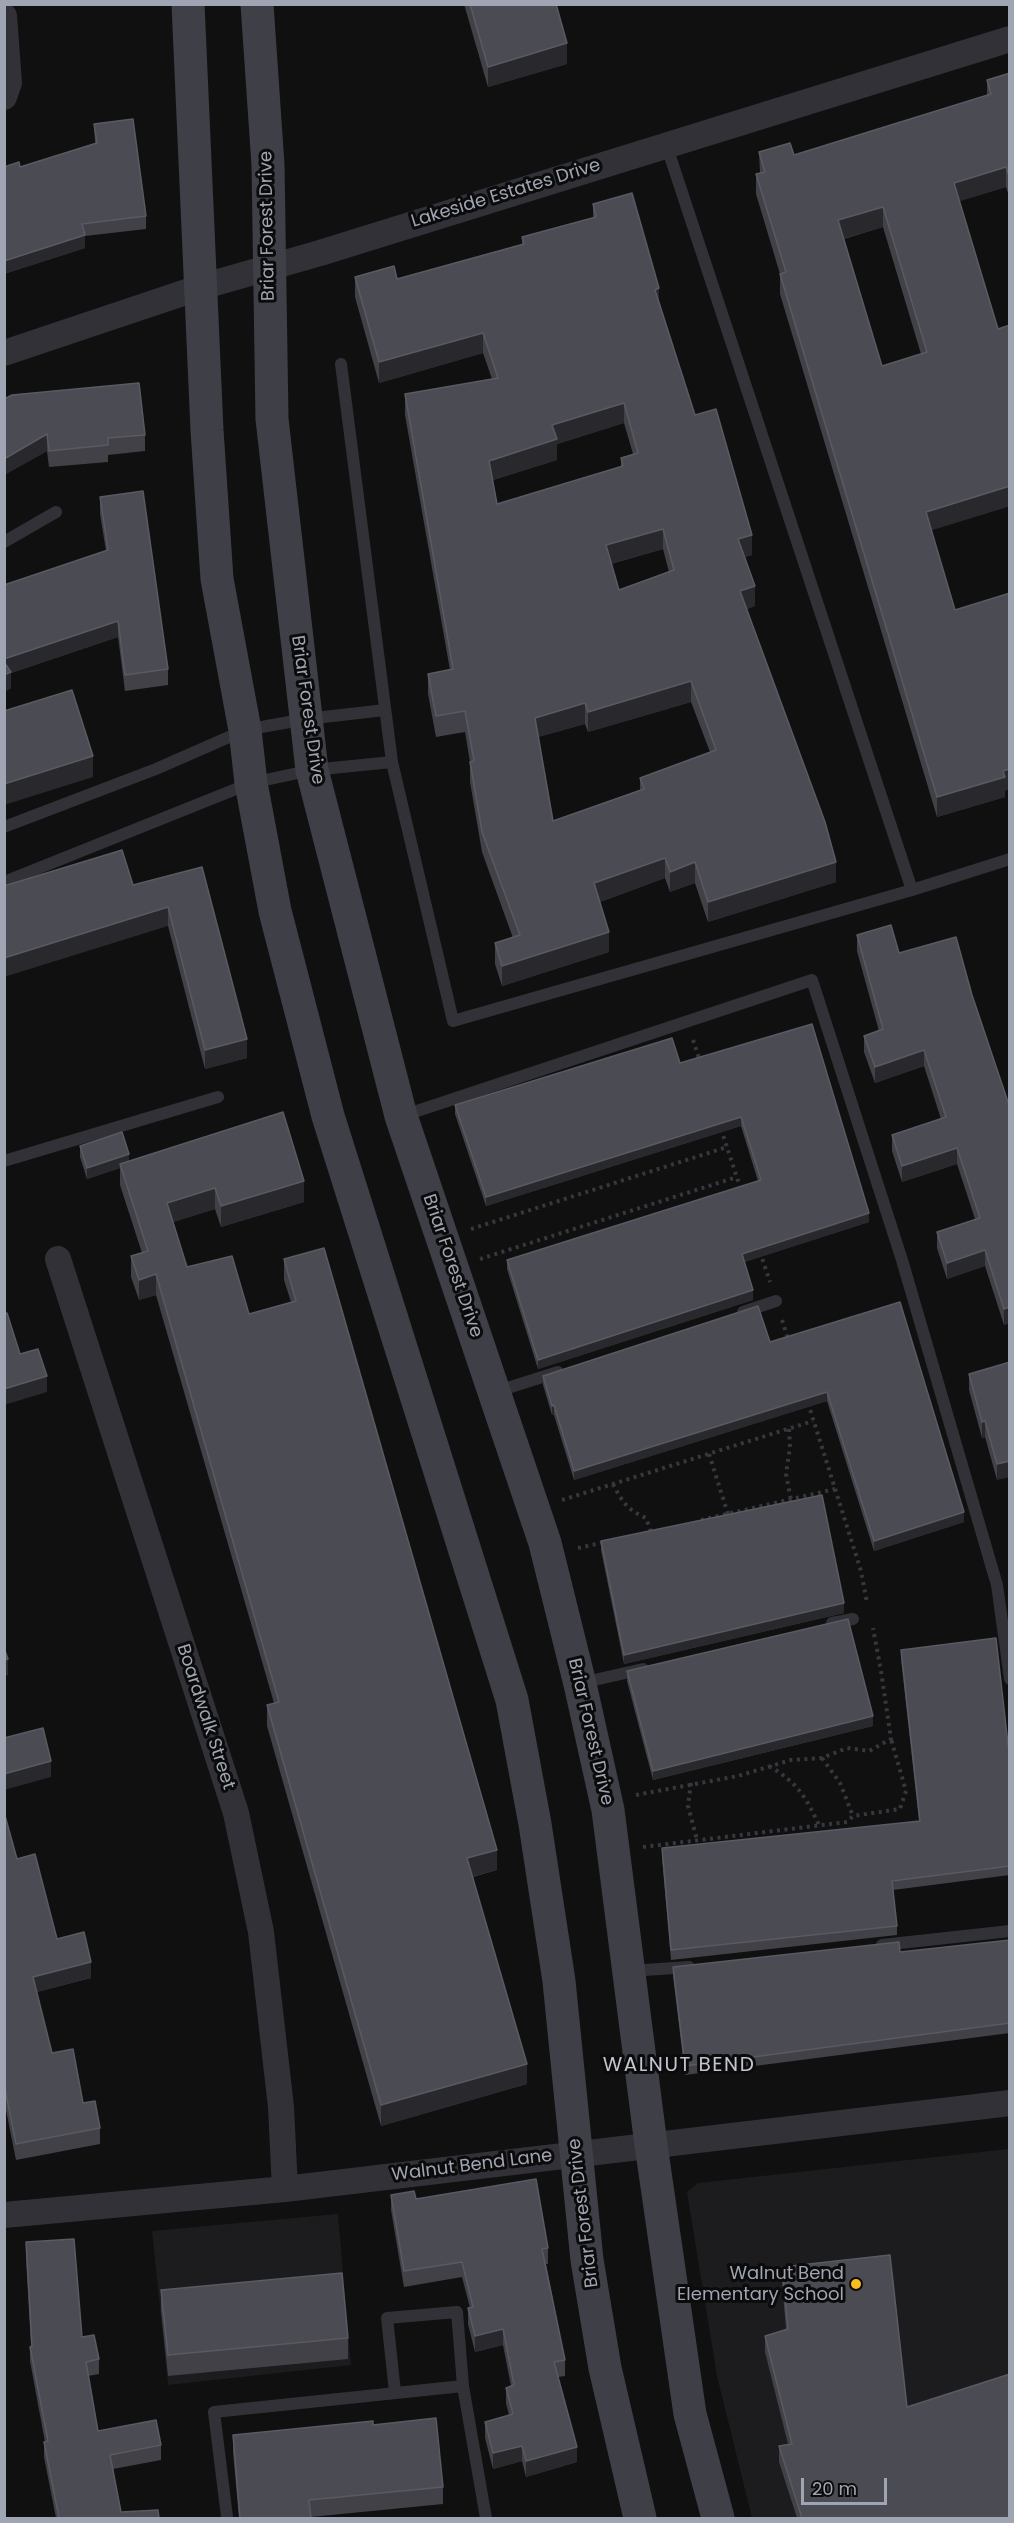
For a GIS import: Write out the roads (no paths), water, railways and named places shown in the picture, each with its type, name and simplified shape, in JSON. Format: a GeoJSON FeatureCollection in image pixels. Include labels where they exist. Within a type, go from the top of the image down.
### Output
{"type":"FeatureCollection","features":[{"type":"Feature","properties":{"kind":"main road","name":"Briar Forest Drive"},"geometry":{"type":"LineString","coordinates":[[189,4],[207,430],[217,579],[245,730],[251,783],[275,911],[328,1116],[512,1701],[535,1824],[560,1981],[587,2260],[605,2368],[640,2518]]}},
{"type":"Feature","properties":{"kind":"main road","name":"Briar Forest Drive"},"geometry":{"type":"LineString","coordinates":[[257,4],[268,165],[272,419],[312,770],[401,1116],[548,1556],[580,1684],[606,1801],[651,2145],[690,2414],[718,2518]]}},
{"type":"Feature","properties":{"kind":"street"},"geometry":{"type":"LineString","coordinates":[[4,16],[9,83],[4,97]]}},
{"type":"Feature","properties":{"kind":"street","name":"Lakeside Estates Drive"},"geometry":{"type":"LineString","coordinates":[[4,352],[201,286],[269,268],[1010,39]]}},
{"type":"Feature","properties":{"kind":"street","name":"Boardwalk Street"},"geometry":{"type":"LineString","coordinates":[[58,1259],[237,1814],[261,1932],[281,2107],[285,2189]]}},
{"type":"Feature","properties":{"kind":"street","name":"Walnut Bend Lane"},"geometry":{"type":"LineString","coordinates":[[4,2216],[285,2189],[1010,2103]]}},
{"type":"Feature","properties":{"kind":"lane"},"geometry":{"type":"LineString","coordinates":[[666,144],[912,890]]}},
{"type":"Feature","properties":{"kind":"lane"},"geometry":{"type":"LineString","coordinates":[[341,364],[392,762],[453,1021],[912,890],[1010,859]]}},
{"type":"Feature","properties":{"kind":"lane"},"geometry":{"type":"LineString","coordinates":[[4,542],[56,512]]}},
{"type":"Feature","properties":{"kind":"lane"},"geometry":{"type":"LineString","coordinates":[[4,827],[156,769],[245,730],[306,719],[385,710]]}},
{"type":"Feature","properties":{"kind":"lane"},"geometry":{"type":"LineString","coordinates":[[4,882],[251,783],[312,770],[392,762]]}},
{"type":"Feature","properties":{"kind":"lane"},"geometry":{"type":"LineString","coordinates":[[401,1116],[812,981],[902,1260],[997,1585],[1010,1679]]}},
{"type":"Feature","properties":{"kind":"lane"},"geometry":{"type":"LineString","coordinates":[[4,1161],[218,1097]]}},
{"type":"Feature","properties":{"kind":"lane"},"geometry":{"type":"LineString","coordinates":[[731,1316],[776,1301]]}},
{"type":"Feature","properties":{"kind":"lane"},"geometry":{"type":"LineString","coordinates":[[495,1392],[573,1367]]}},
{"type":"Feature","properties":{"kind":"lane"},"geometry":{"type":"LineString","coordinates":[[819,1627],[852,1619]]}},
{"type":"Feature","properties":{"kind":"lane"},"geometry":{"type":"LineString","coordinates":[[580,1684],[660,1665]]}},
{"type":"Feature","properties":{"kind":"lane"},"geometry":{"type":"LineString","coordinates":[[874,1946],[1010,1931]]}},
{"type":"Feature","properties":{"kind":"lane"},"geometry":{"type":"LineString","coordinates":[[629,1971],[699,1966]]}},
{"type":"Feature","properties":{"kind":"lane"},"geometry":{"type":"LineString","coordinates":[[395,2392],[387,2318],[457,2312],[463,2386],[486,2518]]}},
{"type":"Feature","properties":{"kind":"lane"},"geometry":{"type":"LineString","coordinates":[[227,2517],[214,2412],[463,2386]]}},
{"type":"Feature","properties":{"kind":"place","name":"Walnut Bend Elementary School"},"geometry":{"type":"Point","coordinates":[856,2284]}},
{"type":"Feature","properties":{"kind":"district","name":"WALNUT BEND"},"geometry":{"type":"Point","coordinates":[679,2066]}}]}
